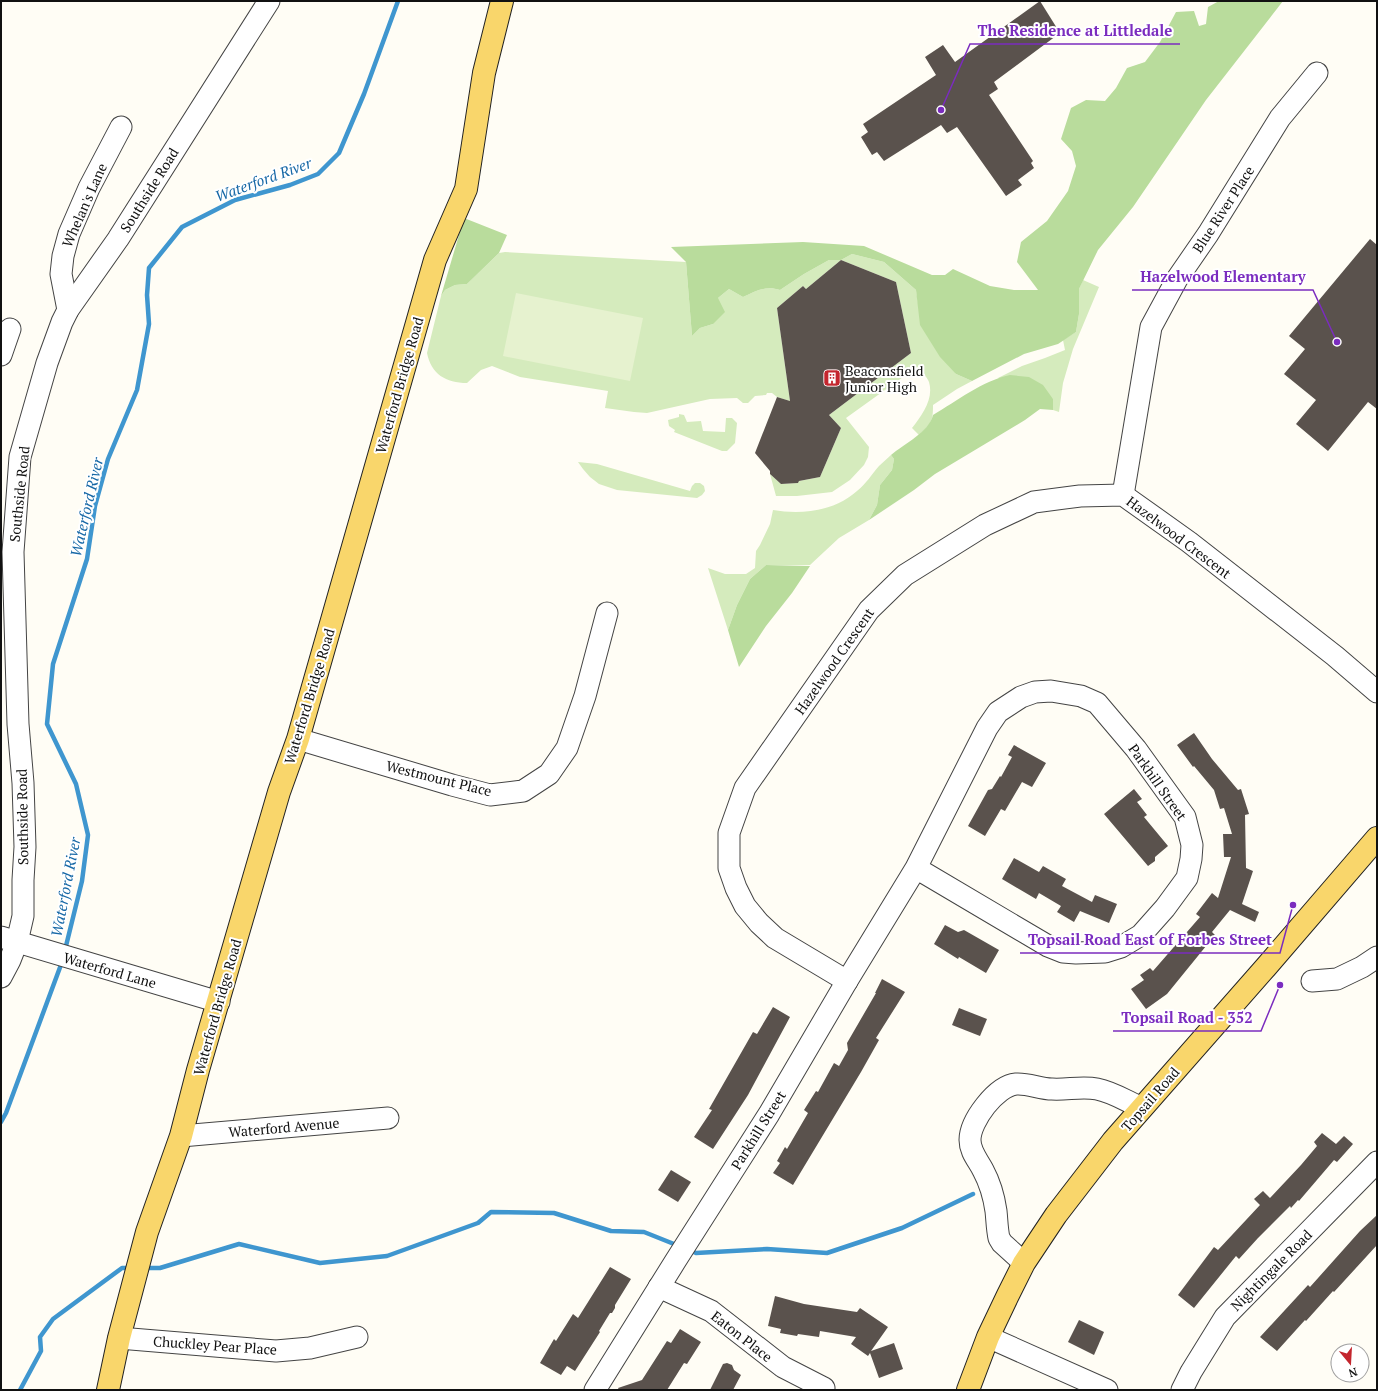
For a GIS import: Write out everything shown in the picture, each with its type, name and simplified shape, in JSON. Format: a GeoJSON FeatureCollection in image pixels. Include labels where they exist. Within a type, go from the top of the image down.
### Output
{"type":"FeatureCollection","features":[{"type":"Feature","properties":{"kind":"main road","name":"Waterford Bridge Road"},"geometry":{"type":"LineString","coordinates":[[108,1390],[119,1338],[147,1232],[181,1136],[198,1070],[279,792],[298,739],[435,260],[466,190],[484,73],[502,1]]}},
{"type":"Feature","properties":{"kind":"main road","name":"Topsail Road"},"geometry":{"type":"LineString","coordinates":[[968,1390],[988,1337],[1008,1295],[1024,1264],[1056,1215],[1113,1141],[1377,838]]}},
{"type":"Feature","properties":{"kind":"street","name":"Southside Road"},"geometry":{"type":"LineString","coordinates":[[1,977],[10,960],[9,940],[23,916],[25,847],[23,783],[18,724],[13,552],[20,457],[47,363],[68,310],[118,239],[269,1]]}},
{"type":"Feature","properties":{"kind":"street","name":"Blue River Place"},"geometry":{"type":"LineString","coordinates":[[1123,495],[1151,327],[1177,279],[1208,234],[1280,118],[1317,73]]}},
{"type":"Feature","properties":{"kind":"street","name":"Whelan's Lane"},"geometry":{"type":"LineString","coordinates":[[68,310],[62,274],[63,256],[67,241],[89,188],[121,127]]}},
{"type":"Feature","properties":{"kind":"street"},"geometry":{"type":"LineString","coordinates":[[1,355],[10,329]]}},
{"type":"Feature","properties":{"kind":"street","name":"Hazelwood Crescent"},"geometry":{"type":"LineString","coordinates":[[847,981],[775,938],[759,923],[745,906],[736,888],[729,868],[729,833],[745,788],[869,610],[905,575],[985,525],[1034,502],[1080,496],[1123,495],[1189,542],[1335,656],[1377,692]]}},
{"type":"Feature","properties":{"kind":"street","name":"Westmount Place"},"geometry":{"type":"LineString","coordinates":[[298,739],[452,785],[490,794],[523,791],[549,774],[567,748],[585,696],[607,613]]}},
{"type":"Feature","properties":{"kind":"street","name":"Parkhill Street"},"geometry":{"type":"LineString","coordinates":[[595,1390],[769,1114],[847,981],[916,868],[987,728],[998,712],[1021,697],[1035,692],[1051,691],[1081,696],[1097,703],[1136,749],[1185,817],[1192,845],[1187,878],[1165,908],[1141,935],[1121,947],[1105,952],[1091,954],[1063,952],[1048,946],[916,868]]}},
{"type":"Feature","properties":{"kind":"street","name":"Waterford Lane"},"geometry":{"type":"LineString","coordinates":[[9,940],[219,1002]]}},
{"type":"Feature","properties":{"kind":"street"},"geometry":{"type":"LineString","coordinates":[[1312,981],[1337,979],[1377,958]]}},
{"type":"Feature","properties":{"kind":"street"},"geometry":{"type":"LineString","coordinates":[[1024,1264],[1002,1243],[999,1238],[992,1191],[971,1148],[970,1138],[972,1129],[988,1102],[1006,1087],[1014,1084],[1022,1084],[1050,1089],[1099,1089],[1142,1108]]}},
{"type":"Feature","properties":{"kind":"street","name":"Waterford Avenue"},"geometry":{"type":"LineString","coordinates":[[181,1136],[388,1118]]}},
{"type":"Feature","properties":{"kind":"street","name":"Nightingale Road"},"geometry":{"type":"LineString","coordinates":[[1182,1390],[1224,1317],[1377,1162]]}},
{"type":"Feature","properties":{"kind":"street","name":"Eaton Place"},"geometry":{"type":"LineString","coordinates":[[659,1287],[711,1311],[782,1367],[824,1388]]}},
{"type":"Feature","properties":{"kind":"street","name":"Chuckley Pear Place"},"geometry":{"type":"LineString","coordinates":[[119,1338],[276,1351],[310,1348],[357,1337]]}},
{"type":"Feature","properties":{"kind":"street"},"geometry":{"type":"LineString","coordinates":[[988,1337],[1107,1390]]}},
{"type":"Feature","properties":{"kind":"green space"},"geometry":{"type":"Polygon","coordinates":[[[1219,1],[1283,1],[1206,100],[1133,207],[1098,250],[1079,289],[1079,314],[1076,332],[1058,344],[1024,354],[972,381],[956,374],[940,357],[920,325],[916,290],[884,262],[852,254],[841,260],[829,260],[780,290],[766,288],[743,297],[729,289],[718,298],[725,312],[713,324],[700,328],[692,336],[686,262],[671,247],[803,242],[864,246],[932,275],[945,275],[953,269],[990,286],[1014,290],[1038,290],[1017,262],[1021,242],[1047,221],[1068,191],[1076,166],[1072,151],[1061,139],[1071,108],[1086,100],[1105,101],[1116,88],[1127,68],[1145,62],[1160,42],[1176,12],[1194,11],[1199,26],[1206,24],[1208,7],[1219,1]]]}},
{"type":"Feature","properties":{"kind":"green space"},"geometry":{"type":"Polygon","coordinates":[[[464,218],[507,235],[499,253],[467,284],[455,285],[445,290],[441,296],[464,218]]]}},
{"type":"Feature","properties":{"kind":"green space"},"geometry":{"type":"Polygon","coordinates":[[[505,252],[686,262],[692,336],[700,328],[713,324],[718,298],[729,289],[743,297],[766,288],[780,290],[829,260],[841,260],[806,289],[803,286],[777,308],[790,401],[777,397],[772,393],[767,393],[766,395],[755,396],[748,403],[743,403],[737,398],[710,399],[647,413],[605,408],[608,391],[520,377],[492,366],[481,370],[467,383],[459,383],[446,379],[436,372],[432,367],[427,353],[441,296],[445,290],[455,285],[467,284],[499,253],[505,252]]]}},
{"type":"Feature","properties":{"kind":"green space"},"geometry":{"type":"Polygon","coordinates":[[[852,254],[884,262],[916,290],[918,303],[956,374],[972,381],[933,405],[932,419],[919,435],[912,428],[920,418],[926,406],[930,395],[930,388],[928,380],[917,367],[846,418],[869,447],[868,457],[864,465],[850,480],[832,492],[797,496],[776,496],[770,474],[781,484],[798,483],[799,481],[820,477],[841,428],[829,415],[911,353],[896,282],[841,260],[852,254]]]}},
{"type":"Feature","properties":{"kind":"green space"},"geometry":{"type":"Polygon","coordinates":[[[1083,280],[1099,287],[1073,349],[1063,383],[1059,412],[1053,410],[1053,399],[998,378],[1022,366],[1065,350],[1063,340],[1076,332],[1079,314],[1079,289],[1083,280]]]}},
{"type":"Feature","properties":{"kind":"green space"},"geometry":{"type":"Polygon","coordinates":[[[516,293],[643,318],[630,381],[503,356],[516,293]]]}},
{"type":"Feature","properties":{"kind":"green space"},"geometry":{"type":"Polygon","coordinates":[[[1010,375],[1029,377],[1043,385],[1053,399],[1053,410],[1040,409],[1025,420],[935,474],[869,520],[877,505],[880,485],[892,470],[894,459],[891,455],[927,427],[933,415],[970,392],[990,382],[1010,375]]]}},
{"type":"Feature","properties":{"kind":"green space"},"geometry":{"type":"Polygon","coordinates":[[[679,414],[684,415],[687,422],[701,421],[703,431],[725,432],[726,418],[732,418],[737,423],[735,443],[727,451],[722,451],[674,432],[675,430],[669,426],[668,420],[679,417],[679,414]]]}},
{"type":"Feature","properties":{"kind":"green space"},"geometry":{"type":"Polygon","coordinates":[[[891,455],[894,459],[892,470],[880,485],[877,505],[869,520],[839,538],[810,565],[766,565],[750,579],[737,605],[728,630],[708,568],[725,574],[746,574],[755,568],[756,551],[770,524],[773,510],[795,512],[818,510],[839,503],[860,488],[879,466],[891,455]]]}},
{"type":"Feature","properties":{"kind":"green space"},"geometry":{"type":"Polygon","coordinates":[[[578,462],[597,464],[690,491],[695,483],[700,483],[704,486],[705,491],[697,498],[617,490],[599,484],[590,477],[578,462]]]}},
{"type":"Feature","properties":{"kind":"green space"},"geometry":{"type":"Polygon","coordinates":[[[766,565],[810,566],[792,593],[766,626],[739,667],[728,630],[737,605],[750,579],[766,565]]]}},
{"type":"Feature","properties":{"kind":"building"},"geometry":{"type":"Polygon","coordinates":[[[1040,1],[1060,33],[994,82],[998,89],[989,95],[1033,161],[1031,163],[1034,168],[1018,180],[1022,185],[1006,196],[957,127],[947,133],[941,125],[884,161],[877,152],[872,155],[861,137],[868,132],[863,124],[936,75],[925,57],[943,45],[955,62],[1040,1]]]}},
{"type":"Feature","properties":{"kind":"building"},"geometry":{"type":"Polygon","coordinates":[[[1370,239],[1377,245],[1377,409],[1368,402],[1328,451],[1296,424],[1316,400],[1284,374],[1305,349],[1289,336],[1370,239]]]}},
{"type":"Feature","properties":{"kind":"building","name":"Beaconsfield Junior High"},"geometry":{"type":"Polygon","coordinates":[[[841,260],[896,282],[911,353],[829,415],[841,428],[820,477],[799,481],[798,483],[781,484],[770,474],[770,471],[755,453],[777,397],[790,401],[777,308],[803,286],[806,289],[841,260]]]}},
{"type":"Feature","properties":{"kind":"building"},"geometry":{"type":"Polygon","coordinates":[[[1194,733],[1212,759],[1238,790],[1241,789],[1249,814],[1245,815],[1246,868],[1253,871],[1242,904],[1259,912],[1255,922],[1230,910],[1212,932],[1215,935],[1167,994],[1146,1009],[1131,989],[1144,980],[1140,975],[1150,968],[1153,971],[1200,917],[1196,914],[1212,893],[1218,898],[1231,857],[1224,857],[1223,834],[1232,834],[1224,808],[1220,809],[1214,790],[1194,766],[1193,767],[1177,745],[1194,733]]]}},
{"type":"Feature","properties":{"kind":"building"},"geometry":{"type":"Polygon","coordinates":[[[1014,745],[1046,763],[1032,787],[1022,782],[1005,811],[1001,809],[985,836],[968,826],[988,790],[992,789],[1000,776],[1001,777],[1012,757],[1008,755],[1014,745]]]}},
{"type":"Feature","properties":{"kind":"building"},"geometry":{"type":"Polygon","coordinates":[[[1134,789],[1142,799],[1137,802],[1147,815],[1144,817],[1168,846],[1155,857],[1155,861],[1148,866],[1104,814],[1134,789]]]}},
{"type":"Feature","properties":{"kind":"building"},"geometry":{"type":"Polygon","coordinates":[[[1014,858],[1039,872],[1043,866],[1066,879],[1062,886],[1092,902],[1095,895],[1117,904],[1109,923],[1080,911],[1074,922],[1057,912],[1061,906],[1039,893],[1036,899],[1002,879],[1014,858]]]}},
{"type":"Feature","properties":{"kind":"building"},"geometry":{"type":"Polygon","coordinates":[[[945,925],[958,932],[964,930],[999,950],[986,973],[959,957],[958,959],[934,944],[945,925]]]}},
{"type":"Feature","properties":{"kind":"building"},"geometry":{"type":"Polygon","coordinates":[[[882,979],[905,992],[876,1038],[879,1040],[861,1072],[793,1185],[773,1173],[780,1163],[777,1161],[785,1147],[787,1149],[808,1113],[804,1110],[816,1091],[818,1092],[834,1063],[839,1066],[848,1050],[847,1043],[876,993],[882,979]]]}},
{"type":"Feature","properties":{"kind":"building"},"geometry":{"type":"Polygon","coordinates":[[[773,1007],[790,1017],[748,1095],[713,1149],[694,1137],[712,1110],[709,1109],[753,1032],[757,1034],[773,1007]]]}},
{"type":"Feature","properties":{"kind":"building"},"geometry":{"type":"Polygon","coordinates":[[[959,1008],[987,1019],[980,1036],[952,1025],[959,1008]]]}},
{"type":"Feature","properties":{"kind":"building"},"geometry":{"type":"Polygon","coordinates":[[[1322,1133],[1336,1144],[1344,1136],[1353,1144],[1337,1162],[1334,1160],[1299,1201],[1298,1200],[1291,1208],[1290,1206],[1239,1259],[1236,1256],[1194,1308],[1178,1295],[1214,1247],[1218,1250],[1260,1205],[1254,1199],[1263,1191],[1270,1198],[1317,1146],[1314,1142],[1322,1133]]]}},
{"type":"Feature","properties":{"kind":"building"},"geometry":{"type":"Polygon","coordinates":[[[671,1170],[691,1182],[678,1202],[658,1190],[671,1170]]]}},
{"type":"Feature","properties":{"kind":"building"},"geometry":{"type":"Polygon","coordinates":[[[1377,1215],[1377,1245],[1334,1292],[1333,1291],[1277,1351],[1260,1337],[1308,1285],[1310,1287],[1360,1231],[1377,1215]]]}},
{"type":"Feature","properties":{"kind":"building"},"geometry":{"type":"Polygon","coordinates":[[[610,1267],[631,1279],[615,1305],[612,1313],[610,1313],[599,1331],[600,1332],[575,1371],[567,1366],[561,1375],[540,1363],[554,1339],[556,1341],[573,1314],[578,1318],[610,1267]]]}},
{"type":"Feature","properties":{"kind":"building"},"geometry":{"type":"Polygon","coordinates":[[[775,1296],[804,1304],[857,1312],[860,1308],[888,1327],[871,1351],[894,1343],[903,1369],[879,1378],[870,1353],[868,1356],[851,1344],[856,1337],[820,1331],[819,1337],[798,1334],[797,1336],[780,1333],[781,1329],[768,1326],[775,1296]]]}},
{"type":"Feature","properties":{"kind":"building"},"geometry":{"type":"Polygon","coordinates":[[[1079,1320],[1104,1332],[1094,1355],[1068,1342],[1079,1320]]]}},
{"type":"Feature","properties":{"kind":"building"},"geometry":{"type":"Polygon","coordinates":[[[680,1329],[701,1342],[687,1364],[684,1363],[667,1390],[619,1390],[618,1388],[642,1380],[667,1341],[671,1343],[680,1329]]]}},
{"type":"Feature","properties":{"kind":"building"},"geometry":{"type":"Polygon","coordinates":[[[727,1363],[732,1365],[734,1370],[741,1375],[733,1390],[710,1390],[723,1364],[727,1363]]]}},
{"type":"Feature","properties":{"kind":"waterway","name":"Waterford River"},"geometry":{"type":"LineString","coordinates":[[65,950],[82,881],[88,835],[76,784],[47,724],[53,664],[87,559],[95,506],[108,459],[137,390],[149,324],[147,295],[149,268],[182,227],[235,200],[290,185],[318,174],[339,153],[364,94],[398,1]]}},
{"type":"Feature","properties":{"kind":"waterway","name":"Waterford River"},"geometry":{"type":"LineString","coordinates":[[1,1122],[6,1113],[62,962]]}},
{"type":"Feature","properties":{"kind":"waterway"},"geometry":{"type":"LineString","coordinates":[[689,1250],[696,1253],[767,1249],[827,1253],[902,1228],[973,1194]]}},
{"type":"Feature","properties":{"kind":"waterway"},"geometry":{"type":"LineString","coordinates":[[144,1268],[160,1268],[239,1244],[320,1263],[387,1256],[478,1223],[491,1212],[554,1213],[611,1231],[644,1232],[679,1246]]}},
{"type":"Feature","properties":{"kind":"waterway"},"geometry":{"type":"LineString","coordinates":[[20,1390],[41,1351],[40,1337],[53,1319],[122,1268],[132,1268]]}},
{"type":"Feature","properties":{"kind":"place","name":"The Residence at Littledale"},"geometry":{"type":"Point","coordinates":[941,110]}},
{"type":"Feature","properties":{"kind":"place","name":"Hazelwood Elementary"},"geometry":{"type":"Point","coordinates":[1337,342]}},
{"type":"Feature","properties":{"kind":"place","name":"Beaconsfield Junior High"},"geometry":{"type":"Point","coordinates":[832,378]}},
{"type":"Feature","properties":{"kind":"place","name":"Topsail Road East of Forbes Street"},"geometry":{"type":"Point","coordinates":[1293,905]}},
{"type":"Feature","properties":{"kind":"place","name":"Topsail Road - 352"},"geometry":{"type":"Point","coordinates":[1280,985]}}]}
